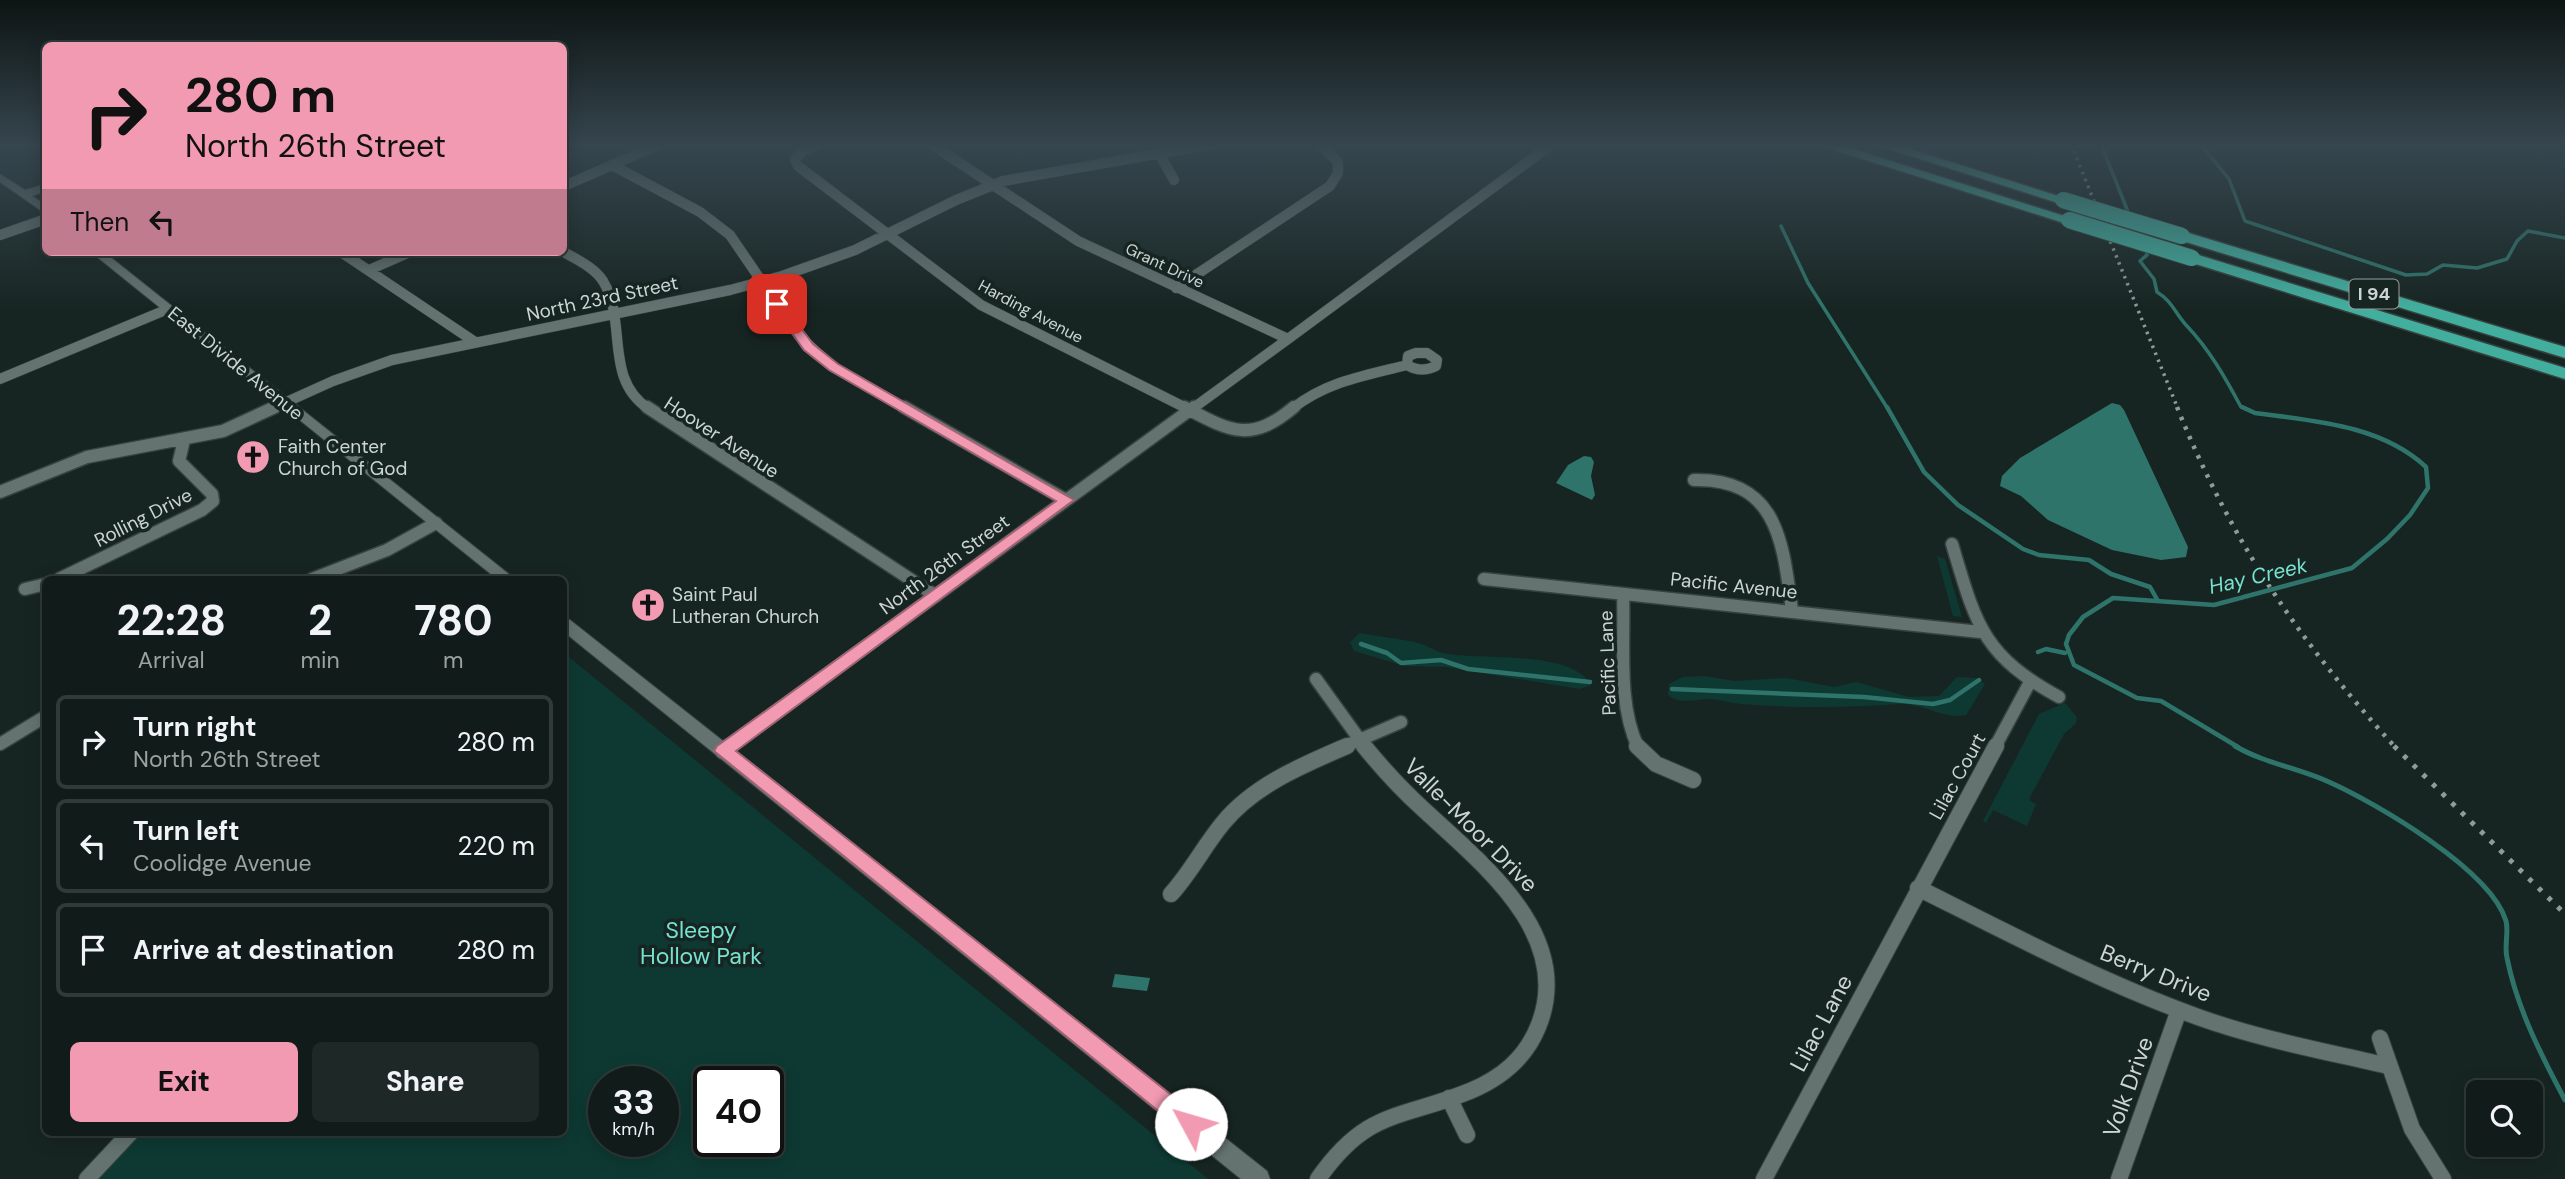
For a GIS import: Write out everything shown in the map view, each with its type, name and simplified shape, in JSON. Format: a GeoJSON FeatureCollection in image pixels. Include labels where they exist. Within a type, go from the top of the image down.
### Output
{"type":"FeatureCollection","features":[{"type":"Feature","properties":{"kind":"highway","name":"I 94"},"geometry":{"type":"LineString","coordinates":[[2001,199],[2565,374]]}},
{"type":"Feature","properties":{"kind":"highway","name":"I 94"},"geometry":{"type":"LineString","coordinates":[[2060,199],[2565,353]]}},
{"type":"Feature","properties":{"kind":"street"},"geometry":{"type":"LineString","coordinates":[[675,199],[712,219],[737,243],[799,336],[833,367],[1066,500]]}},
{"type":"Feature","properties":{"kind":"street","name":"Harding Avenue"},"geometry":{"type":"LineString","coordinates":[[843,199],[993,311],[1232,430],[1259,431],[1324,388],[1407,365]]}},
{"type":"Feature","properties":{"kind":"street","name":"North 23rd Street"},"geometry":{"type":"LineString","coordinates":[[0,492],[87,457],[184,440],[236,426],[375,365],[763,281],[838,257],[963,199]]}},
{"type":"Feature","properties":{"kind":"street","name":"Grant Drive"},"geometry":{"type":"LineString","coordinates":[[1013,199],[1078,242],[1288,338]]}},
{"type":"Feature","properties":{"kind":"street"},"geometry":{"type":"LineString","coordinates":[[1175,288],[1310,199]]}},
{"type":"Feature","properties":{"kind":"street"},"geometry":{"type":"LineString","coordinates":[[1190,410],[1477,199]]}},
{"type":"Feature","properties":{"kind":"street"},"geometry":{"type":"LineString","coordinates":[[0,235],[42,220]]}},
{"type":"Feature","properties":{"kind":"street","name":"Hoover Avenue"},"geometry":{"type":"LineString","coordinates":[[567,254],[600,277],[607,289],[624,379],[633,396],[643,406],[936,596]]}},
{"type":"Feature","properties":{"kind":"street","name":"East Divide Avenue"},"geometry":{"type":"LineString","coordinates":[[102,256],[503,576]]}},
{"type":"Feature","properties":{"kind":"street"},"geometry":{"type":"LineString","coordinates":[[347,256],[475,342]]}},
{"type":"Feature","properties":{"kind":"street"},"geometry":{"type":"LineString","coordinates":[[369,270],[401,256]]}},
{"type":"Feature","properties":{"kind":"street"},"geometry":{"type":"LineString","coordinates":[[0,366],[4,377],[168,309]]}},
{"type":"Feature","properties":{"kind":"street","name":"North 26th Street"},"geometry":{"type":"LineString","coordinates":[[723,751],[1190,410]]}},
{"type":"Feature","properties":{"kind":"street","name":"Rolling Drive"},"geometry":{"type":"LineString","coordinates":[[65,576],[202,510],[213,501],[212,494],[179,461],[184,440]]}},
{"type":"Feature","properties":{"kind":"street"},"geometry":{"type":"LineString","coordinates":[[1694,480],[1730,485],[1760,500],[1773,513],[1779,527],[1792,610]]}},
{"type":"Feature","properties":{"kind":"street"},"geometry":{"type":"LineString","coordinates":[[320,576],[387,550],[436,523]]}},
{"type":"Feature","properties":{"kind":"street"},"geometry":{"type":"LineString","coordinates":[[1952,544],[1980,632],[1994,653],[2031,682],[2059,697]]}},
{"type":"Feature","properties":{"kind":"street","name":"Pacific Avenue"},"geometry":{"type":"LineString","coordinates":[[1484,579],[1980,632]]}},
{"type":"Feature","properties":{"kind":"street"},"geometry":{"type":"LineString","coordinates":[[25,589],[42,585]]}},
{"type":"Feature","properties":{"kind":"street","name":"Pacific Lane"},"geometry":{"type":"LineString","coordinates":[[1623,593],[1632,734],[1645,755],[1660,766],[1693,780]]}},
{"type":"Feature","properties":{"kind":"street"},"geometry":{"type":"LineString","coordinates":[[567,627],[1259,1179]]}},
{"type":"Feature","properties":{"kind":"street","name":"Valle-Moor Drive"},"geometry":{"type":"LineString","coordinates":[[1317,679],[1360,742],[1399,786],[1516,901],[1534,927],[1545,958],[1546,1004],[1528,1046],[1498,1077],[1449,1098],[1388,1117],[1358,1133],[1335,1156],[1318,1179]]}},
{"type":"Feature","properties":{"kind":"street","name":"Lilac Court"},"geometry":{"type":"LineString","coordinates":[[1918,888],[2031,682]]}},
{"type":"Feature","properties":{"kind":"street"},"geometry":{"type":"LineString","coordinates":[[0,744],[42,718]]}},
{"type":"Feature","properties":{"kind":"street"},"geometry":{"type":"LineString","coordinates":[[1171,894],[1189,876],[1224,821],[1244,802],[1271,783],[1401,722]]}},
{"type":"Feature","properties":{"kind":"street","name":"Berry Drive"},"geometry":{"type":"LineString","coordinates":[[1918,888],[2091,972],[2179,1010],[2264,1037],[2388,1066]]}},
{"type":"Feature","properties":{"kind":"street","name":"Lilac Lane"},"geometry":{"type":"LineString","coordinates":[[1764,1179],[1918,888]]}},
{"type":"Feature","properties":{"kind":"street","name":"Volk Drive"},"geometry":{"type":"LineString","coordinates":[[2119,1179],[2179,1010]]}},
{"type":"Feature","properties":{"kind":"street"},"geometry":{"type":"LineString","coordinates":[[2380,1038],[2409,1127],[2443,1179]]}},
{"type":"Feature","properties":{"kind":"street"},"geometry":{"type":"LineString","coordinates":[[1449,1098],[1467,1135]]}},
{"type":"Feature","properties":{"kind":"street"},"geometry":{"type":"LineString","coordinates":[[87,1179],[127,1136]]}},
{"type":"Feature","properties":{"kind":"green space"},"geometry":{"type":"Polygon","coordinates":[[[1937,556],[1945,559],[1962,617],[1953,616],[1937,556]]]}},
{"type":"Feature","properties":{"kind":"green space"},"geometry":{"type":"Polygon","coordinates":[[[1360,633],[1418,643],[1443,653],[1545,661],[1581,674],[1591,685],[1580,689],[1446,667],[1405,666],[1354,651],[1350,642],[1360,633]]]}},
{"type":"Feature","properties":{"kind":"green space","name":"Sleepy Hollow Park"},"geometry":{"type":"Polygon","coordinates":[[[567,655],[1208,1179],[87,1179],[127,1136],[567,1136],[567,655]]]}},
{"type":"Feature","properties":{"kind":"green space"},"geometry":{"type":"Polygon","coordinates":[[[1704,676],[1735,681],[1786,678],[1834,687],[1856,682],[1909,697],[1939,696],[1957,677],[1976,678],[1985,684],[1966,715],[1957,716],[1907,704],[1781,706],[1741,704],[1713,699],[1683,701],[1668,695],[1669,684],[1683,677],[1704,676]]]}},
{"type":"Feature","properties":{"kind":"green space"},"geometry":{"type":"Polygon","coordinates":[[[2065,703],[2077,717],[2076,723],[2064,734],[2030,797],[2030,801],[2036,804],[2027,826],[1993,810],[1986,823],[1983,821],[2039,714],[2065,703]]]}},
{"type":"Feature","properties":{"kind":"shaded area"},"geometry":{"type":"Polygon","coordinates":[[[2112,403],[2120,405],[2124,410],[2188,547],[2186,557],[2161,560],[2112,550],[2048,520],[2021,496],[2000,486],[2002,476],[2020,458],[2112,403]]]}},
{"type":"Feature","properties":{"kind":"shaded area"},"geometry":{"type":"Polygon","coordinates":[[[1584,456],[1591,457],[1594,462],[1591,476],[1595,495],[1592,500],[1556,483],[1568,465],[1584,456]]]}},
{"type":"Feature","properties":{"kind":"shaded area"},"geometry":{"type":"Polygon","coordinates":[[[1115,974],[1150,978],[1147,991],[1112,987],[1115,974]]]}},
{"type":"Feature","properties":{"kind":"waterway","name":"Hay Creek"},"geometry":{"type":"LineString","coordinates":[[2123,199],[2130,217]]}},
{"type":"Feature","properties":{"kind":"waterway"},"geometry":{"type":"LineString","coordinates":[[2237,199],[2245,221],[2406,275],[2427,274],[2443,265],[2477,268],[2507,259],[2517,241],[2528,231],[2565,238]]}},
{"type":"Feature","properties":{"kind":"waterway"},"geometry":{"type":"LineString","coordinates":[[1781,226],[1808,283],[1888,409]]}},
{"type":"Feature","properties":{"kind":"waterway","name":"Hay Creek"},"geometry":{"type":"LineString","coordinates":[[2146,248],[2147,255],[2140,261],[2154,279],[2157,292],[2170,303],[2202,344],[2241,407],[2246,409]]}},
{"type":"Feature","properties":{"kind":"waterway"},"geometry":{"type":"LineString","coordinates":[[1887,407],[1924,472],[1958,505],[2023,549],[2039,555],[2089,560],[2111,574],[2150,587],[2158,601]]}},
{"type":"Feature","properties":{"kind":"waterway","name":"Hay Creek"},"geometry":{"type":"LineString","coordinates":[[2238,747],[2161,701],[2137,698],[2074,665],[2066,644],[2069,635],[2083,617],[2113,598],[2214,605],[2352,568],[2387,539],[2410,515],[2428,488],[2426,467],[2389,442],[2346,427],[2255,413],[2242,407]]}},
{"type":"Feature","properties":{"kind":"waterway"},"geometry":{"type":"LineString","coordinates":[[1361,644],[1387,653],[1401,663],[1441,660],[1468,669],[1590,682]]}},
{"type":"Feature","properties":{"kind":"waterway"},"geometry":{"type":"LineString","coordinates":[[2038,652],[2046,649],[2065,653]]}},
{"type":"Feature","properties":{"kind":"waterway"},"geometry":{"type":"LineString","coordinates":[[1672,689],[1864,697],[1933,704],[1950,700],[1979,680]]}},
{"type":"Feature","properties":{"kind":"waterway","name":"Hay Creek"},"geometry":{"type":"LineString","coordinates":[[2235,746],[2329,782],[2374,805],[2430,840],[2479,881],[2496,901],[2506,921],[2506,953],[2511,977],[2523,1013],[2565,1100]]}},
{"type":"Feature","properties":{"kind":"railway"},"geometry":{"type":"LineString","coordinates":[[2093,199],[2178,409]]}},
{"type":"Feature","properties":{"kind":"railway"},"geometry":{"type":"LineString","coordinates":[[2177,407],[2220,502],[2270,588],[2328,668],[2395,747]]}},
{"type":"Feature","properties":{"kind":"railway"},"geometry":{"type":"LineString","coordinates":[[2395,747],[2565,914]]}},
{"type":"Feature","properties":{"kind":"place","name":"Faith Center Church of God"},"geometry":{"type":"Point","coordinates":[253,457]}},
{"type":"Feature","properties":{"kind":"place","name":"Saint Paul Lutheran Church"},"geometry":{"type":"Point","coordinates":[648,605]}},
{"type":"Feature","properties":{"kind":"route"},"geometry":{"type":"LineString","coordinates":[[777,304],[799,336],[833,367],[1066,500],[723,751],[1191,1124]]}}]}
